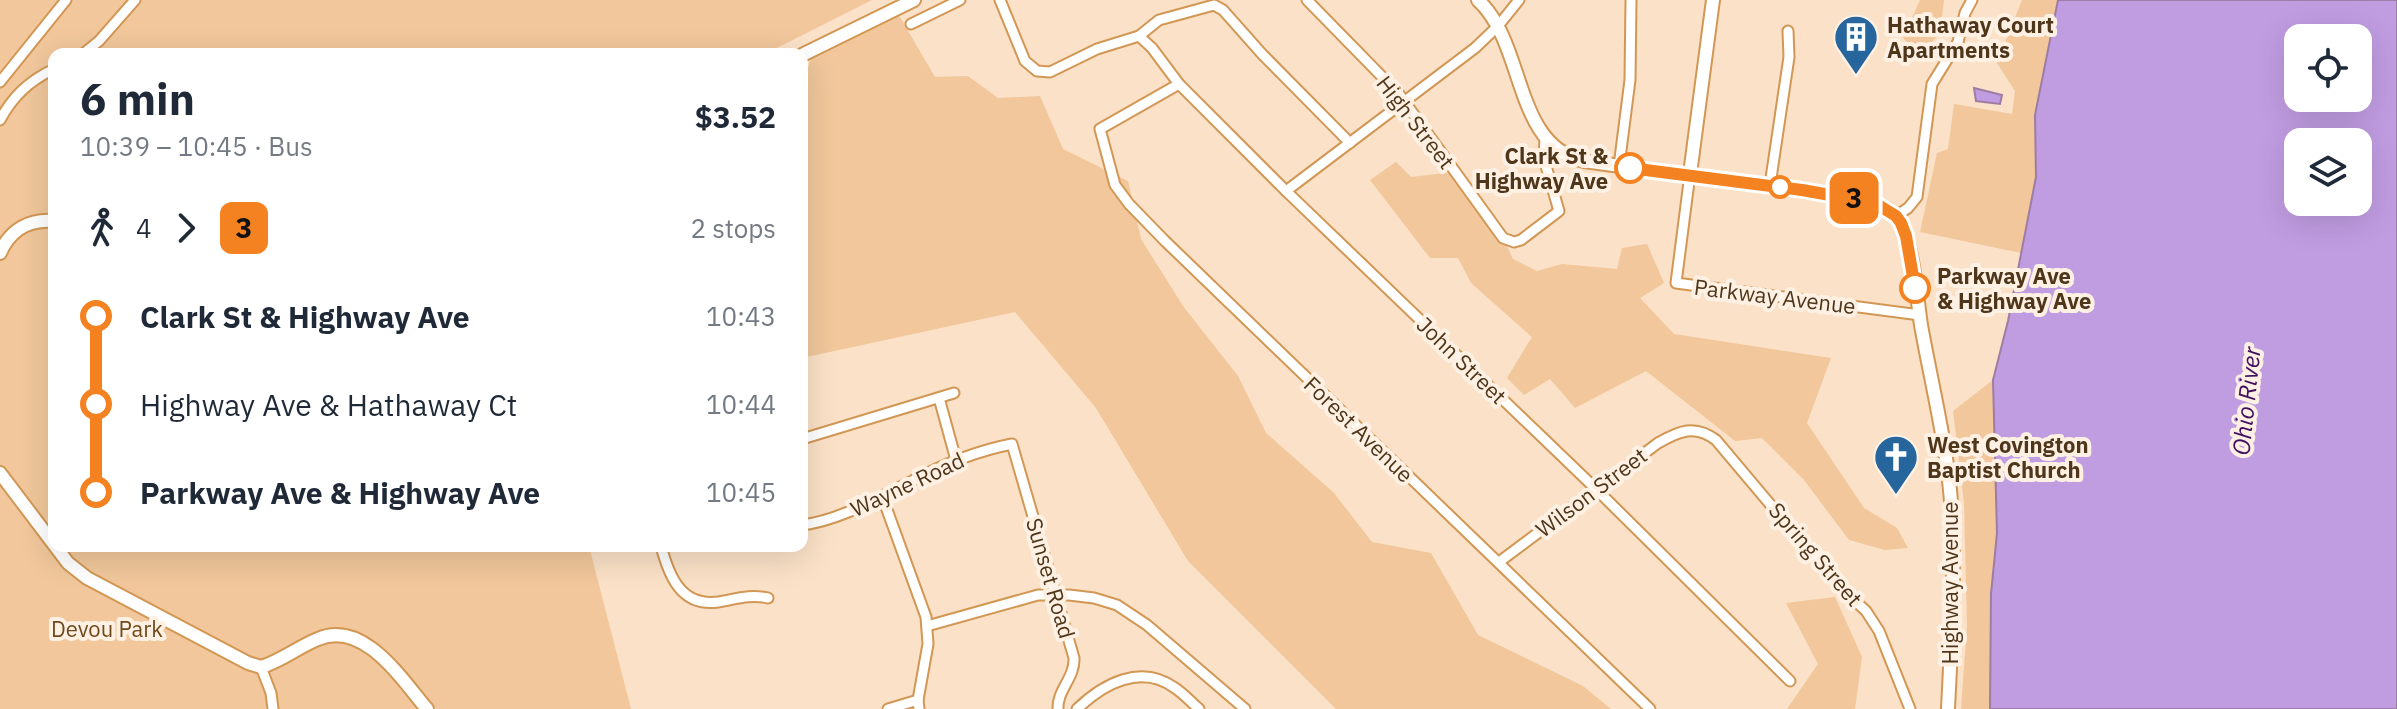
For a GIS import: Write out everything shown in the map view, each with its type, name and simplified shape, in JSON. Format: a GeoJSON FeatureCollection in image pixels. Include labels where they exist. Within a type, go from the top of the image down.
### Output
{"type":"FeatureCollection","features":[{"type":"Feature","properties":{"kind":"main road"},"geometry":{"type":"LineString","coordinates":[[808,52],[914,0]]}},
{"type":"Feature","properties":{"kind":"main road"},"geometry":{"type":"LineString","coordinates":[[1478,0],[1498,26],[1534,120],[1545,138],[1570,158],[1770,185],[1875,203],[1896,216]]}},
{"type":"Feature","properties":{"kind":"main road","name":"Parkway Avenue"},"geometry":{"type":"LineString","coordinates":[[1690,174],[1713,0]]}},
{"type":"Feature","properties":{"kind":"main road","name":"Highway Avenue"},"geometry":{"type":"LineString","coordinates":[[1896,216],[1906,236],[1952,517],[1948,709]]}},
{"type":"Feature","properties":{"kind":"main road"},"geometry":{"type":"LineString","coordinates":[[0,253],[7,238],[26,224],[48,222]]}},
{"type":"Feature","properties":{"kind":"main road"},"geometry":{"type":"LineString","coordinates":[[0,473],[48,537]]}},
{"type":"Feature","properties":{"kind":"main road"},"geometry":{"type":"LineString","coordinates":[[60,552],[87,578],[261,667],[320,638],[344,636],[368,646],[384,659],[427,709]]}},
{"type":"Feature","properties":{"kind":"street"},"geometry":{"type":"LineString","coordinates":[[0,82],[66,0]]}},
{"type":"Feature","properties":{"kind":"street"},"geometry":{"type":"LineString","coordinates":[[90,48],[135,0]]}},
{"type":"Feature","properties":{"kind":"street"},"geometry":{"type":"LineString","coordinates":[[911,24],[960,0]]}},
{"type":"Feature","properties":{"kind":"street"},"geometry":{"type":"LineString","coordinates":[[1000,0],[1025,61],[1037,71],[1055,70],[1097,49],[1139,36],[1159,20],[1214,5],[1223,10],[1350,143]]}},
{"type":"Feature","properties":{"kind":"street","name":"High Street"},"geometry":{"type":"LineString","coordinates":[[1307,0],[1405,102],[1494,227],[1503,238],[1514,242],[1559,211],[1544,159],[1545,138]]}},
{"type":"Feature","properties":{"kind":"street"},"geometry":{"type":"LineString","coordinates":[[1286,191],[1475,48],[1519,0]]}},
{"type":"Feature","properties":{"kind":"street"},"geometry":{"type":"LineString","coordinates":[[1619,166],[1630,80],[1631,0]]}},
{"type":"Feature","properties":{"kind":"street"},"geometry":{"type":"LineString","coordinates":[[1896,216],[1917,197],[1932,84],[1958,42],[1965,13],[1972,0]]}},
{"type":"Feature","properties":{"kind":"street"},"geometry":{"type":"LineString","coordinates":[[1770,185],[1789,57],[1788,31]]}},
{"type":"Feature","properties":{"kind":"street","name":"John Street"},"geometry":{"type":"LineString","coordinates":[[1139,36],[1179,84],[1286,191],[1596,489],[1790,681]]}},
{"type":"Feature","properties":{"kind":"street"},"geometry":{"type":"LineString","coordinates":[[0,120],[16,94],[48,72]]}},
{"type":"Feature","properties":{"kind":"street","name":"Forest Avenue"},"geometry":{"type":"LineString","coordinates":[[1179,84],[1100,129],[1115,185],[1129,204],[1650,709]]}},
{"type":"Feature","properties":{"kind":"street","name":"Parkway Avenue"},"geometry":{"type":"LineString","coordinates":[[1690,174],[1676,283],[1920,315]]}},
{"type":"Feature","properties":{"kind":"street"},"geometry":{"type":"LineString","coordinates":[[808,437],[954,393]]}},
{"type":"Feature","properties":{"kind":"street"},"geometry":{"type":"LineString","coordinates":[[939,398],[956,460]]}},
{"type":"Feature","properties":{"kind":"street","name":"Wilson Street"},"geometry":{"type":"LineString","coordinates":[[1499,562],[1658,443],[1687,430]]}},
{"type":"Feature","properties":{"kind":"street","name":"Spring Street"},"geometry":{"type":"LineString","coordinates":[[1687,430],[1707,433],[1716,440],[1839,586],[1866,611],[1879,631],[1910,709]]}},
{"type":"Feature","properties":{"kind":"street","name":"Wayne Road"},"geometry":{"type":"LineString","coordinates":[[808,524],[829,520],[956,460],[1012,444]]}},
{"type":"Feature","properties":{"kind":"street","name":"Sunset Road"},"geometry":{"type":"LineString","coordinates":[[1012,444],[1075,666],[1058,697],[1058,709]]}},
{"type":"Feature","properties":{"kind":"street"},"geometry":{"type":"LineString","coordinates":[[882,496],[917,592],[927,626],[928,644],[919,704],[888,709]]}},
{"type":"Feature","properties":{"kind":"street"},"geometry":{"type":"LineString","coordinates":[[663,552],[676,585],[689,598],[706,603],[754,595],[768,598]]}},
{"type":"Feature","properties":{"kind":"street"},"geometry":{"type":"LineString","coordinates":[[927,626],[1021,599],[1056,594],[1094,598],[1122,607],[1147,625],[1245,709]]}},
{"type":"Feature","properties":{"kind":"street"},"geometry":{"type":"LineString","coordinates":[[261,667],[271,693],[273,709]]}},
{"type":"Feature","properties":{"kind":"street"},"geometry":{"type":"LineString","coordinates":[[1077,709],[1105,685],[1138,677],[1170,685],[1199,709]]}},
{"type":"Feature","properties":{"kind":"green space","name":"Devou Park"},"geometry":{"type":"Polygon","coordinates":[[[0,0],[872,0],[777,48],[48,48],[48,552],[591,552],[631,709],[0,709],[0,0]]]}},
{"type":"Feature","properties":{"kind":"green space"},"geometry":{"type":"Polygon","coordinates":[[[1920,0],[1944,0],[1940,34],[1919,54],[1903,38],[1920,0]]]}},
{"type":"Feature","properties":{"kind":"green space"},"geometry":{"type":"Polygon","coordinates":[[[2022,0],[2058,0],[2035,115],[2036,177],[2021,253],[1920,232],[1937,153],[1948,149],[1954,104],[2012,114],[2015,91],[1997,63],[2022,0]]]}},
{"type":"Feature","properties":{"kind":"green space"},"geometry":{"type":"Polygon","coordinates":[[[897,12],[935,77],[968,76],[998,98],[1040,96],[1063,149],[1128,181],[1141,239],[1183,306],[1238,376],[1266,433],[1334,493],[1372,542],[1431,553],[1478,635],[1583,686],[1611,709],[1336,709],[1188,561],[1096,408],[1015,312],[808,357],[808,68],[812,55],[897,12]]]}},
{"type":"Feature","properties":{"kind":"green space"},"geometry":{"type":"Polygon","coordinates":[[[1396,162],[1411,177],[1454,172],[1503,238],[1513,259],[1537,271],[1562,264],[1617,269],[1622,248],[1647,244],[1664,283],[1640,298],[1674,334],[1831,358],[1807,423],[1864,508],[1897,528],[1908,548],[1885,550],[1849,540],[1804,480],[1762,438],[1735,441],[1646,371],[1575,408],[1550,379],[1524,395],[1507,378],[1532,337],[1471,283],[1458,258],[1430,258],[1370,180],[1396,162]]]}},
{"type":"Feature","properties":{"kind":"green space"},"geometry":{"type":"Polygon","coordinates":[[[1993,380],[1997,533],[1991,594],[1990,709],[1961,709],[1967,626],[1964,503],[1953,411],[1993,380]]]}},
{"type":"Feature","properties":{"kind":"green space"},"geometry":{"type":"Polygon","coordinates":[[[1835,597],[1862,657],[1855,709],[1787,709],[1818,664],[1786,603],[1835,597]]]}},
{"type":"Feature","properties":{"kind":"water","name":"Ohio River"},"geometry":{"type":"Polygon","coordinates":[[[2058,0],[2397,0],[2397,709],[1990,709],[1991,594],[1997,533],[1993,380],[2008,321],[2036,177],[2035,115],[2058,0]]]}},
{"type":"Feature","properties":{"kind":"water"},"geometry":{"type":"Polygon","coordinates":[[[1974,88],[2002,95],[2000,104],[1976,101],[1974,88]]]}},
{"type":"Feature","properties":{"kind":"bus line","name":"3"},"geometry":{"type":"LineString","coordinates":[[1630,168],[1690,174],[1875,203],[1896,216],[1901,223],[1915,288]]}},
{"type":"Feature","properties":{"kind":"place","name":"Hathaway Court Apartments"},"geometry":{"type":"Point","coordinates":[1856,76]}},
{"type":"Feature","properties":{"kind":"place","name":"Clark St & Highway Ave"},"geometry":{"type":"Point","coordinates":[1630,168]}},
{"type":"Feature","properties":{"kind":"place","name":"Parkway Ave & Highway Ave"},"geometry":{"type":"Point","coordinates":[1915,288]}},
{"type":"Feature","properties":{"kind":"place","name":"West Covington Baptist Church"},"geometry":{"type":"Point","coordinates":[1896,496]}}]}
